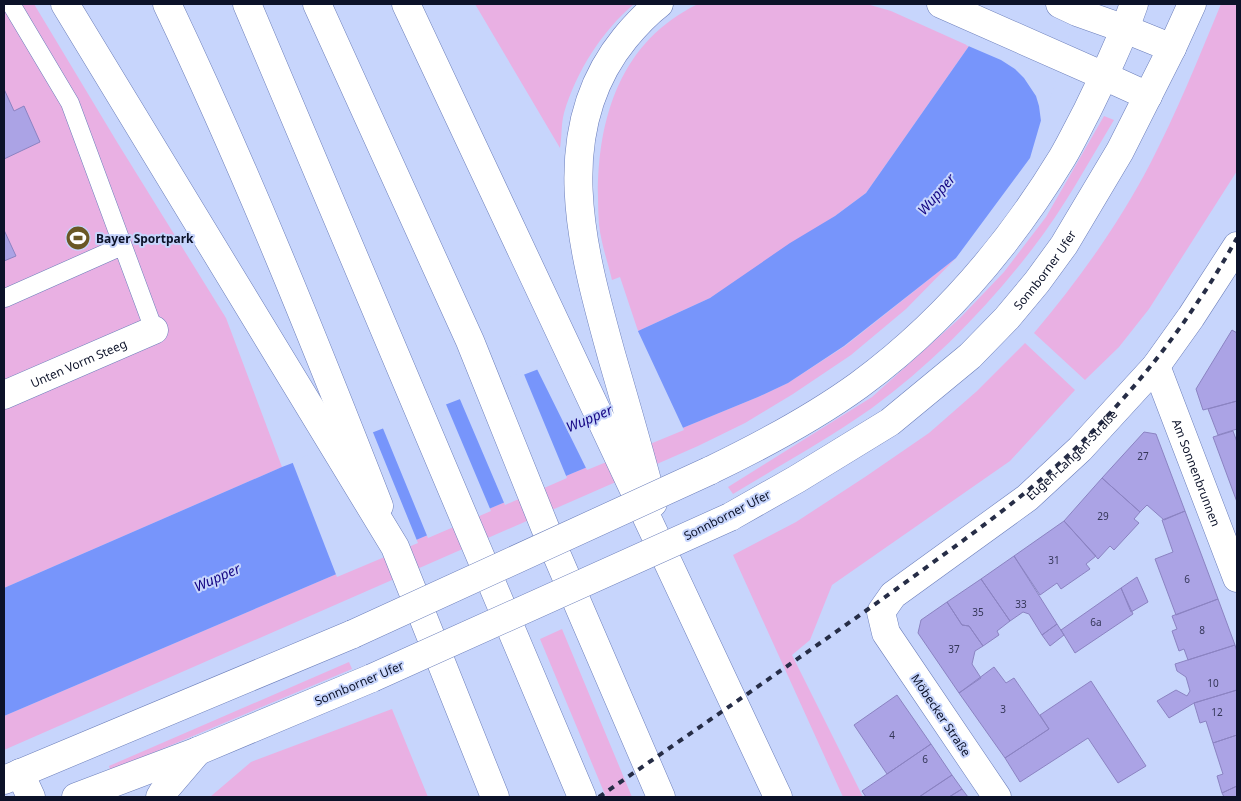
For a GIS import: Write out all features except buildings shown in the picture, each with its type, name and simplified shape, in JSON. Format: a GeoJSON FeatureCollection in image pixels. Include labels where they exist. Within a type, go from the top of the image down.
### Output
{"type":"FeatureCollection","features":[{"type":"Feature","properties":{"kind":"main road"},"geometry":{"type":"LineString","coordinates":[[65,4],[395,547]]}},
{"type":"Feature","properties":{"kind":"main road"},"geometry":{"type":"LineString","coordinates":[[167,4],[211,97],[337,399],[495,797]]}},
{"type":"Feature","properties":{"kind":"main road"},"geometry":{"type":"LineString","coordinates":[[247,4],[582,797]]}},
{"type":"Feature","properties":{"kind":"main road"},"geometry":{"type":"LineString","coordinates":[[317,4],[470,342],[546,530],[661,797]]}},
{"type":"Feature","properties":{"kind":"main road"},"geometry":{"type":"LineString","coordinates":[[406,4],[548,308],[641,488],[674,576],[778,797]]}},
{"type":"Feature","properties":{"kind":"main road"},"geometry":{"type":"LineString","coordinates":[[641,488],[593,288],[583,237],[579,207],[578,176],[580,144],[587,110],[597,81],[613,53],[634,27],[660,4]]}},
{"type":"Feature","properties":{"kind":"main road"},"geometry":{"type":"LineString","coordinates":[[941,4],[1148,96]]}},
{"type":"Feature","properties":{"kind":"main road","name":"Sonnborner Ufer"},"geometry":{"type":"LineString","coordinates":[[76,797],[198,751],[372,678],[730,517],[797,479],[890,422],[970,356],[1007,318],[1064,245],[1120,151],[1192,4]]}},
{"type":"Feature","properties":{"kind":"main road"},"geometry":{"type":"LineString","coordinates":[[1068,8],[1130,16],[1172,48]]}},
{"type":"Feature","properties":{"kind":"main road"},"geometry":{"type":"LineString","coordinates":[[18,783],[353,634],[709,471],[777,436],[859,385],[902,351],[941,314],[980,273],[1022,220],[1063,156],[1104,76],[1130,16]]}},
{"type":"Feature","properties":{"kind":"main road","name":"Eugen-Langen-Straße"},"geometry":{"type":"LineString","coordinates":[[886,634],[882,612],[893,595],[1027,498],[1080,449],[1156,366],[1191,317],[1237,246]]}},
{"type":"Feature","properties":{"kind":"main road","name":"Unten Vorm Steeg"},"geometry":{"type":"LineString","coordinates":[[4,395],[154,330]]}},
{"type":"Feature","properties":{"kind":"main road","name":"Am Sonnenbrunnen"},"geometry":{"type":"LineString","coordinates":[[1156,366],[1237,578]]}},
{"type":"Feature","properties":{"kind":"main road","name":"Möbecker Straße"},"geometry":{"type":"LineString","coordinates":[[886,634],[997,797]]}},
{"type":"Feature","properties":{"kind":"main road"},"geometry":{"type":"LineString","coordinates":[[160,797],[198,751]]}},
{"type":"Feature","properties":{"kind":"lane"},"geometry":{"type":"LineString","coordinates":[[11,4],[70,103],[154,330]]}},
{"type":"Feature","properties":{"kind":"lane"},"geometry":{"type":"LineString","coordinates":[[5,298],[122,246]]}},
{"type":"Feature","properties":{"kind":"shaded area","name":"Bayer Sportpark"},"geometry":{"type":"Polygon","coordinates":[[[4,4],[34,4],[226,318],[282,467],[4,588],[4,4]]]}},
{"type":"Feature","properties":{"kind":"shaded area"},"geometry":{"type":"Polygon","coordinates":[[[475,4],[634,4],[611,27],[583,68],[564,113],[560,148],[475,4]]]}},
{"type":"Feature","properties":{"kind":"shaded area"},"geometry":{"type":"Polygon","coordinates":[[[698,4],[867,4],[891,11],[969,46],[866,193],[835,216],[710,298],[638,331],[620,277],[612,280],[600,232],[598,192],[600,159],[605,127],[614,97],[627,69],[645,44],[669,22],[698,4]]]}},
{"type":"Feature","properties":{"kind":"shaded area"},"geometry":{"type":"Polygon","coordinates":[[[1221,4],[1237,4],[1237,171],[1149,309],[1119,347],[1085,380],[1034,333],[1096,252],[1138,187],[1179,104],[1221,4]]]}},
{"type":"Feature","properties":{"kind":"shaded area"},"geometry":{"type":"Polygon","coordinates":[[[1104,116],[1114,120],[1055,217],[1033,248],[997,292],[958,334],[895,391],[872,408],[733,494],[728,487],[872,397],[960,318],[1004,272],[1046,217],[1104,116]]]}},
{"type":"Feature","properties":{"kind":"shaded area"},"geometry":{"type":"Polygon","coordinates":[[[956,258],[906,309],[851,355],[793,394],[745,423],[698,446],[4,750],[4,716],[788,383],[845,346],[956,258]]]}},
{"type":"Feature","properties":{"kind":"shaded area"},"geometry":{"type":"Polygon","coordinates":[[[1025,343],[1075,390],[1010,461],[832,585],[810,640],[792,655],[863,797],[843,797],[733,555],[796,522],[929,433],[977,391],[1025,343]]]}},
{"type":"Feature","properties":{"kind":"shaded area"},"geometry":{"type":"Polygon","coordinates":[[[562,629],[632,797],[606,797],[540,639],[562,629]]]}},
{"type":"Feature","properties":{"kind":"shaded area"},"geometry":{"type":"Polygon","coordinates":[[[349,662],[352,669],[110,770],[109,766],[349,662]]]}},
{"type":"Feature","properties":{"kind":"shaded area"},"geometry":{"type":"Polygon","coordinates":[[[392,709],[428,797],[210,797],[251,762],[392,709]]]}},
{"type":"Feature","properties":{"kind":"water","name":"Wupper"},"geometry":{"type":"Polygon","coordinates":[[[987,4],[1075,4],[1030,158],[956,258],[844,346],[788,383],[758,397],[573,473],[4,716],[4,588],[282,467],[638,331],[710,298],[790,243],[835,216],[866,193],[969,46],[987,4]]]}},
{"type":"Feature","properties":{"kind":"pier"},"geometry":{"type":"Polygon","coordinates":[[[984,4],[1078,4],[1041,130],[1039,106],[1036,96],[1024,78],[1015,69],[1001,60],[966,45],[984,4]]]}},
{"type":"Feature","properties":{"kind":"pier"},"geometry":{"type":"Polygon","coordinates":[[[637,329],[684,430],[587,470],[536,367],[637,329]]]}},
{"type":"Feature","properties":{"kind":"pier"},"geometry":{"type":"Polygon","coordinates":[[[523,372],[567,478],[505,505],[459,397],[523,372]]]}},
{"type":"Feature","properties":{"kind":"pier"},"geometry":{"type":"Polygon","coordinates":[[[445,402],[491,511],[428,538],[382,426],[445,402]]]}},
{"type":"Feature","properties":{"kind":"pier"},"geometry":{"type":"Polygon","coordinates":[[[372,430],[418,543],[337,577],[292,461],[372,430]]]}},
{"type":"Feature","properties":{"kind":"railway"},"geometry":{"type":"LineString","coordinates":[[599,797],[895,590],[989,521],[1057,466],[1111,412],[1157,358],[1186,320],[1237,238]]}},
{"type":"Feature","properties":{"kind":"place","name":"Bayer Sportpark"},"geometry":{"type":"Point","coordinates":[78,238]}}]}
